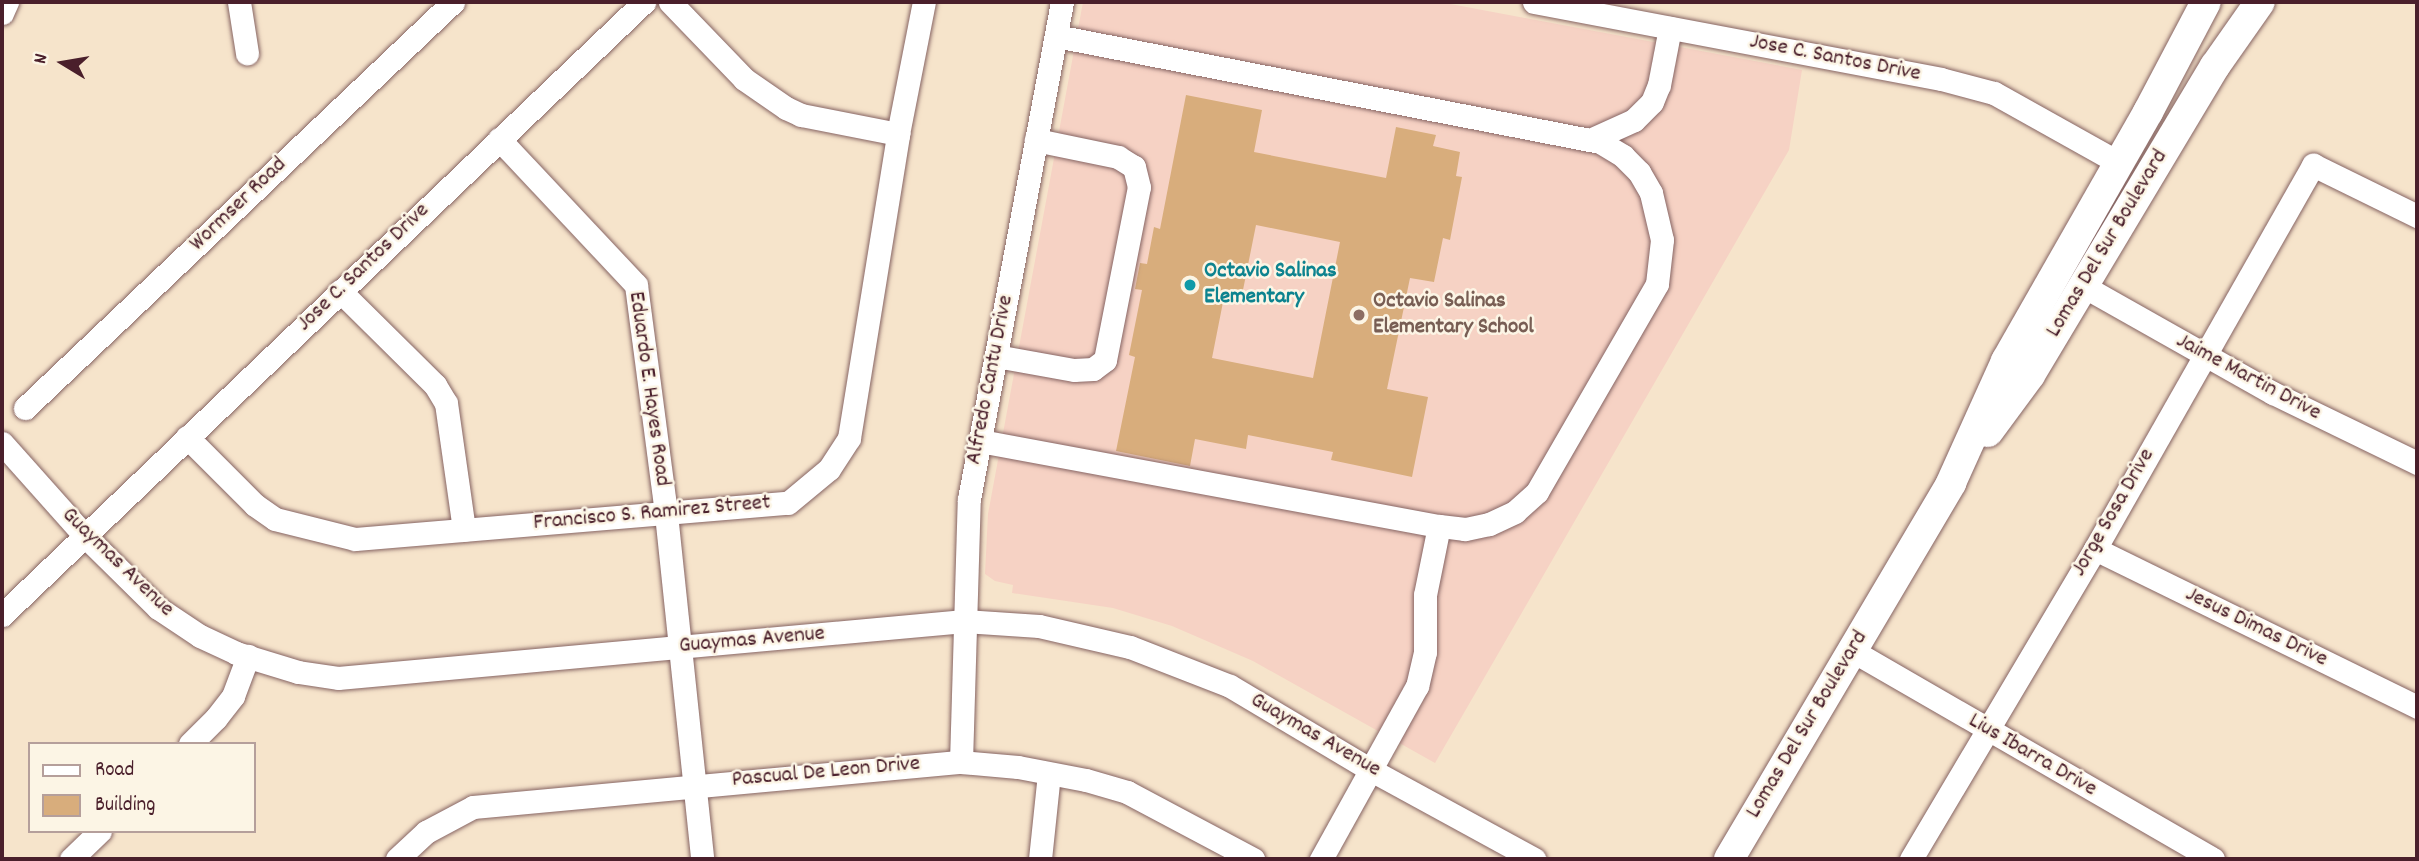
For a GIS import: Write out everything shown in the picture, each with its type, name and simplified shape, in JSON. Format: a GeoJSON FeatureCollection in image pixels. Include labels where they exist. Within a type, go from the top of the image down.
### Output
{"type":"FeatureCollection","features":[{"type":"Feature","properties":{"kind":"main road","name":"Lomas Del Sur Boulevard"},"geometry":{"type":"LineString","coordinates":[[1951,483],[2006,361],[2119,163],[2206,2]]}},
{"type":"Feature","properties":{"kind":"main road","name":"Lomas Del Sur Boulevard"},"geometry":{"type":"LineString","coordinates":[[1729,859],[1951,483],[2030,375],[2215,66],[2260,2]]}},
{"type":"Feature","properties":{"kind":"main road"},"geometry":{"type":"LineString","coordinates":[[2030,375],[2031,355],[2039,334],[2126,186],[2127,172],[2119,163]]}},
{"type":"Feature","properties":{"kind":"street"},"geometry":{"type":"LineString","coordinates":[[2,13],[7,2]]}},
{"type":"Feature","properties":{"kind":"street"},"geometry":{"type":"LineString","coordinates":[[239,2],[247,53]]}},
{"type":"Feature","properties":{"kind":"street","name":"Wormser Road"},"geometry":{"type":"LineString","coordinates":[[25,408],[453,2]]}},
{"type":"Feature","properties":{"kind":"street","name":"Jose C. Santos Drive"},"geometry":{"type":"LineString","coordinates":[[2,615],[644,2]]}},
{"type":"Feature","properties":{"kind":"street"},"geometry":{"type":"LineString","coordinates":[[670,2],[744,79],[786,108],[801,115],[898,134]]}},
{"type":"Feature","properties":{"kind":"street","name":"Francisco S. Ramirez Street"},"geometry":{"type":"LineString","coordinates":[[187,437],[255,505],[275,519],[355,539],[788,503],[814,484],[841,455],[849,438],[898,134],[924,2]]}},
{"type":"Feature","properties":{"kind":"street","name":"Alfredo Cantu Drive"},"geometry":{"type":"LineString","coordinates":[[961,762],[969,499],[1062,2]]}},
{"type":"Feature","properties":{"kind":"street","name":"Jose C. Santos Drive"},"geometry":{"type":"LineString","coordinates":[[1534,2],[1941,79],[1994,93],[2119,163]]}},
{"type":"Feature","properties":{"kind":"street"},"geometry":{"type":"LineString","coordinates":[[1590,140],[1634,120],[1652,102],[1659,85],[1670,28]]}},
{"type":"Feature","properties":{"kind":"street"},"geometry":{"type":"LineString","coordinates":[[980,442],[1439,526],[1465,529],[1489,524],[1515,512],[1538,492],[1657,284],[1662,240],[1651,193],[1639,172],[1623,156],[1590,140],[1056,37]]}},
{"type":"Feature","properties":{"kind":"street","name":"Eduardo E. Hayes Road"},"geometry":{"type":"LineString","coordinates":[[499,139],[636,285],[666,514],[702,859]]}},
{"type":"Feature","properties":{"kind":"street"},"geometry":{"type":"LineString","coordinates":[[996,356],[1074,370],[1093,369],[1105,360],[1139,187],[1134,167],[1118,157],[1036,140]]}},
{"type":"Feature","properties":{"kind":"street","name":"Jorge Sosa Drive"},"geometry":{"type":"LineString","coordinates":[[1911,859],[2095,549],[2314,165],[2417,216]]}},
{"type":"Feature","properties":{"kind":"street","name":"Jaime Martin Drive"},"geometry":{"type":"LineString","coordinates":[[2083,286],[2203,356],[2417,463]]}},
{"type":"Feature","properties":{"kind":"street"},"geometry":{"type":"LineString","coordinates":[[340,291],[435,386],[446,403],[464,530]]}},
{"type":"Feature","properties":{"kind":"street","name":"Guaymas Avenue"},"geometry":{"type":"LineString","coordinates":[[2,443],[84,535],[158,608],[200,636],[248,656],[298,672],[338,678],[964,621],[1039,626],[1130,647],[1230,687],[1371,770],[1534,859]]}},
{"type":"Feature","properties":{"kind":"street"},"geometry":{"type":"LineString","coordinates":[[1321,859],[1408,704],[1422,670],[1427,628],[1425,595],[1439,526]]}},
{"type":"Feature","properties":{"kind":"street","name":"Jesus Dimas Drive"},"geometry":{"type":"LineString","coordinates":[[2095,549],[2417,706]]}},
{"type":"Feature","properties":{"kind":"street","name":"Lius Ibarra Drive"},"geometry":{"type":"LineString","coordinates":[[1852,650],[2213,859]]}},
{"type":"Feature","properties":{"kind":"street"},"geometry":{"type":"LineString","coordinates":[[192,742],[233,696],[248,656]]}},
{"type":"Feature","properties":{"kind":"street","name":"Pascual De Leon Drive"},"geometry":{"type":"LineString","coordinates":[[397,859],[426,832],[473,807],[961,762],[988,762],[1086,780],[1127,792],[1253,859]]}},
{"type":"Feature","properties":{"kind":"street"},"geometry":{"type":"LineString","coordinates":[[1041,859],[1049,774]]}},
{"type":"Feature","properties":{"kind":"street"},"geometry":{"type":"LineString","coordinates":[[71,859],[98,833]]}},
{"type":"Feature","properties":{"kind":"shaded area","name":"Octavio Salinas Elementary School"},"geometry":{"type":"Polygon","coordinates":[[[1083,2],[1440,2],[1802,70],[1789,150],[1435,763],[1253,661],[1172,626],[1113,608],[1012,593],[1013,585],[995,581],[985,574],[988,514],[1083,2]]]}},
{"type":"Feature","properties":{"kind":"building","name":"Octavio Salinas Elementary"},"geometry":{"type":"Polygon","coordinates":[[[1186,95],[1262,110],[1254,152],[1386,178],[1396,127],[1436,135],[1433,146],[1460,152],[1456,176],[1462,177],[1450,240],[1443,238],[1434,282],[1410,278],[1387,389],[1428,397],[1412,477],[1331,460],[1333,452],[1248,435],[1246,449],[1195,439],[1190,466],[1116,451],[1135,357],[1129,355],[1142,290],[1135,289],[1140,263],[1147,264],[1154,227],[1160,229],[1186,95]],[[1256,225],[1242,295],[1225,292],[1212,358],[1313,378],[1340,242],[1256,225]]]}},
{"type":"Feature","properties":{"kind":"place","name":"Octavio Salinas Elementary"},"geometry":{"type":"Point","coordinates":[1190,285]}},
{"type":"Feature","properties":{"kind":"place","name":"Octavio Salinas Elementary School"},"geometry":{"type":"Point","coordinates":[1359,315]}}]}
